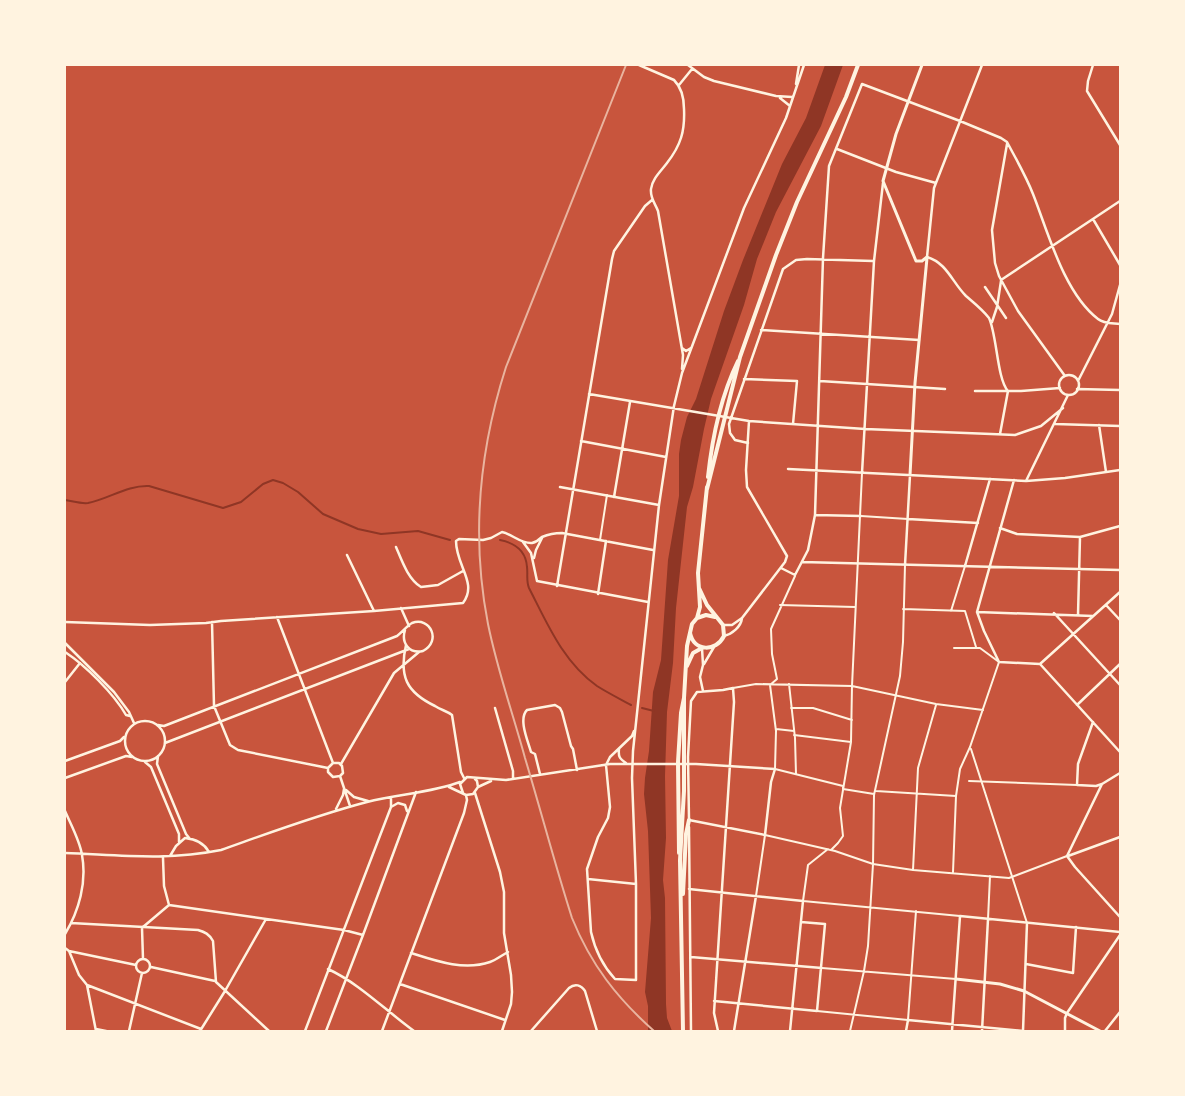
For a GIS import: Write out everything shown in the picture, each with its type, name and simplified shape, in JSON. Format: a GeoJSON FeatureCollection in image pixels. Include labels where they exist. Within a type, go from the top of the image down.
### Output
{"type":"FeatureCollection","features":[{"type":"Feature","properties":{"kind":"main road"},"geometry":{"type":"LineString","coordinates":[[683,1031],[680,860],[684,791],[686,653],[692,624],[697,618],[700,607],[698,586],[699,558],[707,488],[717,426],[730,381],[788,222],[846,97],[858,65]]}},
{"type":"Feature","properties":{"kind":"main road"},"geometry":{"type":"LineString","coordinates":[[686,668],[691,656],[702,648],[714,647],[724,636],[723,625],[706,605],[698,586]]}},
{"type":"Feature","properties":{"kind":"main road"},"geometry":{"type":"LineString","coordinates":[[697,618],[706,615],[715,617]]}},
{"type":"Feature","properties":{"kind":"main road"},"geometry":{"type":"LineString","coordinates":[[690,632],[694,642],[702,648]]}},
{"type":"Feature","properties":{"kind":"main road"},"geometry":{"type":"LineString","coordinates":[[681,903],[686,834],[689,820]]}},
{"type":"Feature","properties":{"kind":"street"},"geometry":{"type":"LineString","coordinates":[[639,65],[671,78],[679,85],[684,99],[682,138],[673,155],[652,184],[650,191],[658,211],[682,348],[682,373]]}},
{"type":"Feature","properties":{"kind":"street"},"geometry":{"type":"LineString","coordinates":[[688,65],[714,80],[776,96],[793,98]]}},
{"type":"Feature","properties":{"kind":"street"},"geometry":{"type":"LineString","coordinates":[[796,88],[799,65]]}},
{"type":"Feature","properties":{"kind":"street"},"geometry":{"type":"LineString","coordinates":[[636,728],[632,736],[610,757],[606,765],[610,807],[608,818],[588,862],[588,879],[591,932],[603,964],[615,979],[636,980],[636,884],[632,778],[658,505],[674,409],[682,373],[744,208],[790,106],[804,65]]}},
{"type":"Feature","properties":{"kind":"street"},"geometry":{"type":"LineString","coordinates":[[790,1031],[808,865],[838,844],[843,836],[840,808],[851,742],[862,473],[874,261],[886,167],[922,65]]}},
{"type":"Feature","properties":{"kind":"street"},"geometry":{"type":"LineString","coordinates":[[850,1031],[864,971],[873,864],[874,794],[900,676],[915,386],[933,198],[936,183],[982,65]]}},
{"type":"Feature","properties":{"kind":"street"},"geometry":{"type":"LineString","coordinates":[[1093,65],[1087,91],[1120,145]]}},
{"type":"Feature","properties":{"kind":"street"},"geometry":{"type":"LineString","coordinates":[[679,85],[692,69]]}},
{"type":"Feature","properties":{"kind":"street"},"geometry":{"type":"LineString","coordinates":[[770,685],[777,679],[772,654],[771,629],[780,606],[808,550],[815,516],[823,258],[829,166],[862,84],[960,121],[1007,142],[1032,192],[1063,273],[1080,299],[1098,319],[1107,323],[1120,324]]}},
{"type":"Feature","properties":{"kind":"street"},"geometry":{"type":"LineString","coordinates":[[776,96],[790,106]]}},
{"type":"Feature","properties":{"kind":"street"},"geometry":{"type":"LineString","coordinates":[[1007,142],[992,230],[995,263],[1001,280],[1018,312],[1065,376]]}},
{"type":"Feature","properties":{"kind":"street"},"geometry":{"type":"LineString","coordinates":[[837,149],[909,176],[936,183]]}},
{"type":"Feature","properties":{"kind":"street"},"geometry":{"type":"LineString","coordinates":[[1006,155],[1009,153],[1015,156]]}},
{"type":"Feature","properties":{"kind":"street"},"geometry":{"type":"LineString","coordinates":[[883,181],[916,260],[922,261],[927,257]]}},
{"type":"Feature","properties":{"kind":"street"},"geometry":{"type":"LineString","coordinates":[[557,586],[612,255],[645,206],[652,200]]}},
{"type":"Feature","properties":{"kind":"street"},"geometry":{"type":"LineString","coordinates":[[992,324],[1001,280],[1120,201]]}},
{"type":"Feature","properties":{"kind":"street"},"geometry":{"type":"LineString","coordinates":[[1093,219],[1120,265]]}},
{"type":"Feature","properties":{"kind":"street"},"geometry":{"type":"LineString","coordinates":[[927,257],[942,264],[965,294],[984,311],[992,324],[1001,373],[1008,391],[1000,434]]}},
{"type":"Feature","properties":{"kind":"street"},"geometry":{"type":"LineString","coordinates":[[748,443],[734,440],[730,433],[730,424],[783,268],[796,260],[823,258],[874,261]]}},
{"type":"Feature","properties":{"kind":"street"},"geometry":{"type":"LineString","coordinates":[[1078,381],[1074,377],[1065,376],[1060,380],[1062,392],[1074,393],[1078,388],[1078,381],[1112,314],[1120,286]]}},
{"type":"Feature","properties":{"kind":"street"},"geometry":{"type":"LineString","coordinates":[[985,287],[1006,318]]}},
{"type":"Feature","properties":{"kind":"street"},"geometry":{"type":"LineString","coordinates":[[761,330],[919,340]]}},
{"type":"Feature","properties":{"kind":"street"},"geometry":{"type":"LineString","coordinates":[[682,348],[686,351],[693,346]]}},
{"type":"Feature","properties":{"kind":"street"},"geometry":{"type":"LineString","coordinates":[[1074,377],[1083,371]]}},
{"type":"Feature","properties":{"kind":"street"},"geometry":{"type":"LineString","coordinates":[[744,379],[796,381],[794,424]]}},
{"type":"Feature","properties":{"kind":"street"},"geometry":{"type":"LineString","coordinates":[[820,380],[945,388]]}},
{"type":"Feature","properties":{"kind":"street"},"geometry":{"type":"LineString","coordinates":[[975,391],[1060,388]]}},
{"type":"Feature","properties":{"kind":"street"},"geometry":{"type":"LineString","coordinates":[[1078,388],[1120,390]]}},
{"type":"Feature","properties":{"kind":"street"},"geometry":{"type":"LineString","coordinates":[[589,394],[747,421],[1000,434],[1015,434],[1041,426],[1063,408]]}},
{"type":"Feature","properties":{"kind":"street"},"geometry":{"type":"LineString","coordinates":[[1026,480],[1063,408],[1068,394]]}},
{"type":"Feature","properties":{"kind":"street"},"geometry":{"type":"LineString","coordinates":[[614,497],[630,402]]}},
{"type":"Feature","properties":{"kind":"street"},"geometry":{"type":"LineString","coordinates":[[723,625],[732,625],[742,618],[781,568],[787,556],[747,487],[745,480],[748,443],[747,421]]}},
{"type":"Feature","properties":{"kind":"street"},"geometry":{"type":"LineString","coordinates":[[1055,424],[1120,426]]}},
{"type":"Feature","properties":{"kind":"street"},"geometry":{"type":"LineString","coordinates":[[1099,425],[1106,472]]}},
{"type":"Feature","properties":{"kind":"street"},"geometry":{"type":"LineString","coordinates":[[581,441],[666,457]]}},
{"type":"Feature","properties":{"kind":"street"},"geometry":{"type":"LineString","coordinates":[[788,469],[1014,480],[1065,478],[1120,470]]}},
{"type":"Feature","properties":{"kind":"street"},"geometry":{"type":"LineString","coordinates":[[951,611],[990,479]]}},
{"type":"Feature","properties":{"kind":"street"},"geometry":{"type":"LineString","coordinates":[[953,872],[956,796],[960,769],[970,747],[1000,662],[977,612],[1014,480]]}},
{"type":"Feature","properties":{"kind":"street"},"geometry":{"type":"LineString","coordinates":[[560,487],[658,505]]}},
{"type":"Feature","properties":{"kind":"street"},"geometry":{"type":"LineString","coordinates":[[600,540],[607,495]]}},
{"type":"Feature","properties":{"kind":"street"},"geometry":{"type":"LineString","coordinates":[[815,516],[861,516],[978,522]]}},
{"type":"Feature","properties":{"kind":"street"},"geometry":{"type":"LineString","coordinates":[[1000,528],[1017,534],[1080,537],[1120,526]]}},
{"type":"Feature","properties":{"kind":"street"},"geometry":{"type":"LineString","coordinates":[[66,623],[150,626],[463,603],[470,590],[457,550],[456,541],[491,538],[502,532],[509,533],[529,549],[536,581],[648,602]]}},
{"type":"Feature","properties":{"kind":"street"},"geometry":{"type":"LineString","coordinates":[[520,540],[534,543],[542,537],[556,533],[653,550]]}},
{"type":"Feature","properties":{"kind":"street"},"geometry":{"type":"LineString","coordinates":[[533,562],[542,537]]}},
{"type":"Feature","properties":{"kind":"street"},"geometry":{"type":"LineString","coordinates":[[1078,615],[1080,537]]}},
{"type":"Feature","properties":{"kind":"street"},"geometry":{"type":"LineString","coordinates":[[598,594],[606,541]]}},
{"type":"Feature","properties":{"kind":"street"},"geometry":{"type":"LineString","coordinates":[[396,548],[405,568],[421,587],[438,585],[463,571]]}},
{"type":"Feature","properties":{"kind":"street"},"geometry":{"type":"LineString","coordinates":[[347,555],[374,611]]}},
{"type":"Feature","properties":{"kind":"street"},"geometry":{"type":"LineString","coordinates":[[802,562],[1120,570]]}},
{"type":"Feature","properties":{"kind":"street"},"geometry":{"type":"LineString","coordinates":[[781,568],[795,575]]}},
{"type":"Feature","properties":{"kind":"street"},"geometry":{"type":"LineString","coordinates":[[1040,664],[1120,592]]}},
{"type":"Feature","properties":{"kind":"street"},"geometry":{"type":"LineString","coordinates":[[1106,605],[1120,620]]}},
{"type":"Feature","properties":{"kind":"street"},"geometry":{"type":"LineString","coordinates":[[780,606],[856,607]]}},
{"type":"Feature","properties":{"kind":"street"},"geometry":{"type":"LineString","coordinates":[[401,608],[408,626]]}},
{"type":"Feature","properties":{"kind":"street"},"geometry":{"type":"LineString","coordinates":[[903,609],[965,611],[976,647]]}},
{"type":"Feature","properties":{"kind":"street"},"geometry":{"type":"LineString","coordinates":[[977,612],[1093,616]]}},
{"type":"Feature","properties":{"kind":"street"},"geometry":{"type":"LineString","coordinates":[[1054,614],[1120,685]]}},
{"type":"Feature","properties":{"kind":"street"},"geometry":{"type":"LineString","coordinates":[[277,617],[333,763]]}},
{"type":"Feature","properties":{"kind":"street"},"geometry":{"type":"LineString","coordinates":[[724,636],[735,630],[742,622],[742,618]]}},
{"type":"Feature","properties":{"kind":"street"},"geometry":{"type":"LineString","coordinates":[[212,622],[214,706],[234,748],[328,768]]}},
{"type":"Feature","properties":{"kind":"street"},"geometry":{"type":"LineString","coordinates":[[158,725],[164,726],[397,636],[412,623],[422,622],[430,627],[433,641],[431,645],[424,651],[419,652],[394,673],[341,764],[343,771],[340,776],[335,778],[331,776],[328,768]]}},
{"type":"Feature","properties":{"kind":"street"},"geometry":{"type":"LineString","coordinates":[[382,1031],[464,813],[467,800],[460,788],[462,780],[452,715],[416,695],[409,687],[404,675],[405,630]]}},
{"type":"Feature","properties":{"kind":"street"},"geometry":{"type":"LineString","coordinates":[[65,643],[114,692],[129,712],[134,723]]}},
{"type":"Feature","properties":{"kind":"street"},"geometry":{"type":"LineString","coordinates":[[406,645],[419,652]]}},
{"type":"Feature","properties":{"kind":"street"},"geometry":{"type":"LineString","coordinates":[[702,691],[700,677],[703,665],[714,647]]}},
{"type":"Feature","properties":{"kind":"street"},"geometry":{"type":"LineString","coordinates":[[165,743],[409,648]]}},
{"type":"Feature","properties":{"kind":"street"},"geometry":{"type":"LineString","coordinates":[[702,648],[703,665]]}},
{"type":"Feature","properties":{"kind":"street"},"geometry":{"type":"LineString","coordinates":[[954,648],[980,648],[1000,662],[1040,664],[1120,752]]}},
{"type":"Feature","properties":{"kind":"street"},"geometry":{"type":"LineString","coordinates":[[65,652],[82,661]]}},
{"type":"Feature","properties":{"kind":"street"},"geometry":{"type":"LineString","coordinates":[[65,682],[82,661]]}},
{"type":"Feature","properties":{"kind":"street"},"geometry":{"type":"LineString","coordinates":[[1077,705],[1109,672],[1120,664]]}},
{"type":"Feature","properties":{"kind":"street"},"geometry":{"type":"LineString","coordinates":[[394,673],[400,672],[404,675]]}},
{"type":"Feature","properties":{"kind":"street"},"geometry":{"type":"LineString","coordinates":[[691,1031],[688,757],[691,701],[697,692],[723,690],[756,684],[852,686],[936,704],[983,710]]}},
{"type":"Feature","properties":{"kind":"street"},"geometry":{"type":"LineString","coordinates":[[789,684],[796,774]]}},
{"type":"Feature","properties":{"kind":"street"},"geometry":{"type":"LineString","coordinates":[[734,1031],[766,835],[770,782],[775,768],[776,729],[770,685]]}},
{"type":"Feature","properties":{"kind":"street"},"geometry":{"type":"LineString","coordinates":[[718,1031],[714,1013],[714,1001],[734,702],[733,688]]}},
{"type":"Feature","properties":{"kind":"street"},"geometry":{"type":"LineString","coordinates":[[913,870],[918,768],[936,704]]}},
{"type":"Feature","properties":{"kind":"street"},"geometry":{"type":"LineString","coordinates":[[540,775],[535,754],[531,752],[523,720],[524,714],[527,710],[555,706],[560,708],[562,712],[573,748],[577,770]]}},
{"type":"Feature","properties":{"kind":"street"},"geometry":{"type":"LineString","coordinates":[[495,708],[513,771],[513,779]]}},
{"type":"Feature","properties":{"kind":"street"},"geometry":{"type":"LineString","coordinates":[[791,708],[813,708],[852,720]]}},
{"type":"Feature","properties":{"kind":"street"},"geometry":{"type":"LineString","coordinates":[[132,757],[125,747],[126,730],[134,723],[145,720],[152,721],[158,725],[165,736],[165,743],[158,756],[157,764],[186,834],[190,839]]}},
{"type":"Feature","properties":{"kind":"street"},"geometry":{"type":"LineString","coordinates":[[1077,785],[1078,764],[1093,722]]}},
{"type":"Feature","properties":{"kind":"street"},"geometry":{"type":"LineString","coordinates":[[776,729],[851,742]]}},
{"type":"Feature","properties":{"kind":"street"},"geometry":{"type":"LineString","coordinates":[[65,761],[120,741],[125,736]]}},
{"type":"Feature","properties":{"kind":"street"},"geometry":{"type":"LineString","coordinates":[[714,1001],[853,1014],[982,1029],[1023,1031],[1027,922],[970,747]]}},
{"type":"Feature","properties":{"kind":"street"},"geometry":{"type":"LineString","coordinates":[[619,749],[618,755],[627,764]]}},
{"type":"Feature","properties":{"kind":"street"},"geometry":{"type":"LineString","coordinates":[[65,778],[126,756],[144,761],[152,760],[158,756]]}},
{"type":"Feature","properties":{"kind":"street"},"geometry":{"type":"LineString","coordinates":[[144,761],[150,767],[158,783],[179,834],[179,842]]}},
{"type":"Feature","properties":{"kind":"street"},"geometry":{"type":"LineString","coordinates":[[333,763],[341,764]]}},
{"type":"Feature","properties":{"kind":"street"},"geometry":{"type":"LineString","coordinates":[[328,768],[333,763]]}},
{"type":"Feature","properties":{"kind":"street"},"geometry":{"type":"LineString","coordinates":[[65,853],[169,857],[209,852],[221,850],[336,810],[390,796],[447,787],[467,777],[492,780],[513,779],[606,765],[696,764],[775,768],[843,786],[843,789],[874,794]]}},
{"type":"Feature","properties":{"kind":"street"},"geometry":{"type":"LineString","coordinates":[[970,781],[1096,786],[1120,773]]}},
{"type":"Feature","properties":{"kind":"street"},"geometry":{"type":"LineString","coordinates":[[340,776],[350,806]]}},
{"type":"Feature","properties":{"kind":"street"},"geometry":{"type":"LineString","coordinates":[[474,778],[477,781],[478,787],[475,793],[502,883],[504,934],[508,952],[512,992],[502,1031]]}},
{"type":"Feature","properties":{"kind":"street"},"geometry":{"type":"LineString","coordinates":[[478,787],[492,780]]}},
{"type":"Feature","properties":{"kind":"street"},"geometry":{"type":"LineString","coordinates":[[1067,856],[1102,784]]}},
{"type":"Feature","properties":{"kind":"street"},"geometry":{"type":"LineString","coordinates":[[447,787],[464,794],[475,793]]}},
{"type":"Feature","properties":{"kind":"street"},"geometry":{"type":"LineString","coordinates":[[344,788],[354,797],[369,801]]}},
{"type":"Feature","properties":{"kind":"street"},"geometry":{"type":"LineString","coordinates":[[336,810],[344,788]]}},
{"type":"Feature","properties":{"kind":"street"},"geometry":{"type":"LineString","coordinates":[[875,791],[956,796]]}},
{"type":"Feature","properties":{"kind":"street"},"geometry":{"type":"LineString","coordinates":[[326,1031],[416,792]]}},
{"type":"Feature","properties":{"kind":"street"},"geometry":{"type":"LineString","coordinates":[[305,1031],[391,807],[390,796]]}},
{"type":"Feature","properties":{"kind":"street"},"geometry":{"type":"LineString","coordinates":[[391,807],[398,803],[405,805],[408,813]]}},
{"type":"Feature","properties":{"kind":"street"},"geometry":{"type":"LineString","coordinates":[[65,812],[82,854],[82,889],[78,906],[65,934]]}},
{"type":"Feature","properties":{"kind":"street"},"geometry":{"type":"LineString","coordinates":[[689,820],[726,826],[830,849],[873,864],[913,870],[1009,878],[1120,837]]}},
{"type":"Feature","properties":{"kind":"street"},"geometry":{"type":"LineString","coordinates":[[169,857],[179,842],[185,838],[199,841],[206,846],[209,852]]}},
{"type":"Feature","properties":{"kind":"street"},"geometry":{"type":"LineString","coordinates":[[1067,856],[1075,868],[1120,917]]}},
{"type":"Feature","properties":{"kind":"street"},"geometry":{"type":"LineString","coordinates":[[164,857],[164,886],[169,905]]}},
{"type":"Feature","properties":{"kind":"street"},"geometry":{"type":"LineString","coordinates":[[982,1029],[990,876]]}},
{"type":"Feature","properties":{"kind":"street"},"geometry":{"type":"LineString","coordinates":[[588,879],[636,884]]}},
{"type":"Feature","properties":{"kind":"street"},"geometry":{"type":"LineString","coordinates":[[689,889],[1076,927],[1120,933],[1067,1014],[1065,1018],[1065,1031]]}},
{"type":"Feature","properties":{"kind":"street"},"geometry":{"type":"LineString","coordinates":[[142,928],[169,905],[344,930],[363,935]]}},
{"type":"Feature","properties":{"kind":"street"},"geometry":{"type":"LineString","coordinates":[[906,1031],[916,911]]}},
{"type":"Feature","properties":{"kind":"street"},"geometry":{"type":"LineString","coordinates":[[952,1031],[954,1025],[960,916]]}},
{"type":"Feature","properties":{"kind":"street"},"geometry":{"type":"LineString","coordinates":[[87,985],[201,1030],[266,919]]}},
{"type":"Feature","properties":{"kind":"street"},"geometry":{"type":"LineString","coordinates":[[801,922],[825,924],[817,1011]]}},
{"type":"Feature","properties":{"kind":"street"},"geometry":{"type":"LineString","coordinates":[[71,923],[198,930],[204,932],[209,935],[212,941],[216,982]]}},
{"type":"Feature","properties":{"kind":"street"},"geometry":{"type":"LineString","coordinates":[[1026,964],[1072,973],[1076,927]]}},
{"type":"Feature","properties":{"kind":"street"},"geometry":{"type":"LineString","coordinates":[[142,928],[143,959]]}},
{"type":"Feature","properties":{"kind":"street"},"geometry":{"type":"LineString","coordinates":[[65,948],[69,951],[136,965]]}},
{"type":"Feature","properties":{"kind":"street"},"geometry":{"type":"LineString","coordinates":[[69,951],[79,975],[87,985],[96,1030],[106,1031]]}},
{"type":"Feature","properties":{"kind":"street"},"geometry":{"type":"LineString","coordinates":[[411,953],[437,961],[465,965],[491,962],[508,952]]}},
{"type":"Feature","properties":{"kind":"street"},"geometry":{"type":"LineString","coordinates":[[691,957],[985,981],[1025,991],[1100,1031]]}},
{"type":"Feature","properties":{"kind":"street"},"geometry":{"type":"LineString","coordinates":[[136,965],[138,961],[143,959]]}},
{"type":"Feature","properties":{"kind":"street"},"geometry":{"type":"LineString","coordinates":[[143,959],[148,961],[151,967]]}},
{"type":"Feature","properties":{"kind":"street"},"geometry":{"type":"LineString","coordinates":[[136,965],[138,971],[142,973]]}},
{"type":"Feature","properties":{"kind":"street"},"geometry":{"type":"LineString","coordinates":[[151,967],[216,982],[269,1031]]}},
{"type":"Feature","properties":{"kind":"street"},"geometry":{"type":"LineString","coordinates":[[142,973],[147,972],[151,967]]}},
{"type":"Feature","properties":{"kind":"street"},"geometry":{"type":"LineString","coordinates":[[328,969],[347,977],[389,1013],[414,1031]]}},
{"type":"Feature","properties":{"kind":"street"},"geometry":{"type":"LineString","coordinates":[[129,1031],[142,973]]}},
{"type":"Feature","properties":{"kind":"street"},"geometry":{"type":"LineString","coordinates":[[400,984],[505,1020]]}},
{"type":"Feature","properties":{"kind":"street"},"geometry":{"type":"LineString","coordinates":[[531,1031],[572,985],[579,985],[585,991],[597,1031]]}},
{"type":"Feature","properties":{"kind":"street"},"geometry":{"type":"LineString","coordinates":[[1105,1031],[1120,1012]]}},
{"type":"Feature","properties":{"kind":"shaded area"},"geometry":{"type":"Polygon","coordinates":[[[825,65],[843,65],[821,126],[776,212],[757,259],[744,305],[711,399],[693,487],[687,507],[667,712],[665,776],[666,838],[663,880],[665,898],[666,1004],[667,1018],[672,1031],[648,1031],[648,1006],[645,992],[651,918],[648,831],[644,794],[653,692],[661,660],[668,560],[679,496],[681,440],[687,417],[696,399],[724,311],[743,260],[782,164],[806,118],[825,65]]]}},
{"type":"Feature","properties":{"kind":"waterway"},"geometry":{"type":"LineString","coordinates":[[65,500],[88,503],[133,488],[149,486],[223,508],[241,502],[263,484],[273,480],[283,483],[298,492],[323,514],[358,529],[381,534],[418,531],[450,540]]}},
{"type":"Feature","properties":{"kind":"waterway"},"geometry":{"type":"LineString","coordinates":[[500,540],[510,543],[522,552],[526,561],[529,588],[549,628],[565,654],[597,686],[631,705]]}},
{"type":"Feature","properties":{"kind":"waterway"},"geometry":{"type":"LineString","coordinates":[[642,708],[654,711]]}},
{"type":"Feature","properties":{"kind":"railway"},"geometry":{"type":"LineString","coordinates":[[626,65],[506,367],[489,430],[484,462],[479,527],[483,591],[496,658],[572,918],[579,935],[606,980],[628,1006],[654,1031]]}}]}
